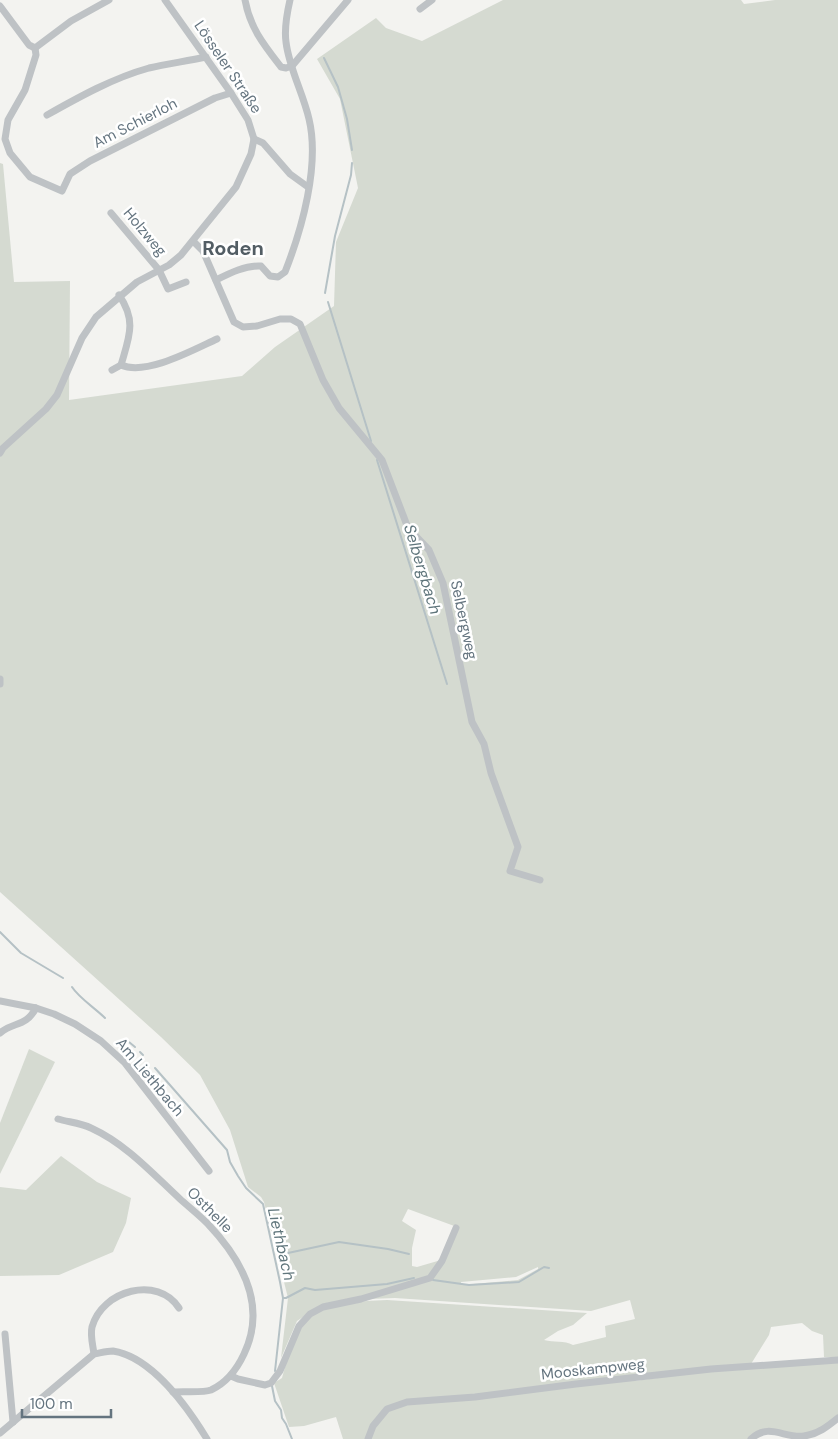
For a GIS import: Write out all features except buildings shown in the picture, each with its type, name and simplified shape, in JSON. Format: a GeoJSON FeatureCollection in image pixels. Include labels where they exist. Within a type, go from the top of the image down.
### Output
{"type":"FeatureCollection","features":[{"type":"Feature","properties":{"kind":"street"},"geometry":{"type":"LineString","coordinates":[[0,6],[29,45],[35,48],[71,21],[109,0]]}},
{"type":"Feature","properties":{"kind":"street","name":"Lösseler Straße"},"geometry":{"type":"LineString","coordinates":[[0,454],[3,448],[46,409],[57,394],[85,332],[96,317],[137,282],[175,261],[194,241],[236,187],[251,154],[254,139],[248,120],[206,57],[164,0]]}},
{"type":"Feature","properties":{"kind":"street"},"geometry":{"type":"LineString","coordinates":[[245,0],[253,27],[265,45],[282,66],[286,68],[292,66],[348,0]]}},
{"type":"Feature","properties":{"kind":"street"},"geometry":{"type":"LineString","coordinates":[[216,280],[232,272],[255,266],[261,266],[270,276],[278,277],[284,272],[306,205],[311,169],[310,120],[292,66],[286,41],[287,15],[290,0]]}},
{"type":"Feature","properties":{"kind":"street"},"geometry":{"type":"LineString","coordinates":[[420,9],[432,0]]}},
{"type":"Feature","properties":{"kind":"street","name":"Am Schierloh"},"geometry":{"type":"LineString","coordinates":[[35,48],[36,55],[25,90],[8,120],[5,139],[10,152],[30,177],[62,191],[70,174],[90,161],[230,92]]}},
{"type":"Feature","properties":{"kind":"street"},"geometry":{"type":"LineString","coordinates":[[47,114],[86,93],[147,69],[206,57]]}},
{"type":"Feature","properties":{"kind":"street"},"geometry":{"type":"LineString","coordinates":[[254,139],[263,144],[290,174],[308,187]]}},
{"type":"Feature","properties":{"kind":"street","name":"Holzweg"},"geometry":{"type":"LineString","coordinates":[[111,212],[159,270]]}},
{"type":"Feature","properties":{"kind":"street","name":"Selbergweg"},"geometry":{"type":"LineString","coordinates":[[194,241],[203,251],[234,322],[244,327],[257,326],[280,319],[291,319],[300,324],[323,380],[339,408],[382,460],[408,528],[429,550],[443,583],[472,722],[484,744],[491,773],[518,847],[510,870],[540,880]]}},
{"type":"Feature","properties":{"kind":"street"},"geometry":{"type":"LineString","coordinates":[[159,270],[168,290],[186,282]]}},
{"type":"Feature","properties":{"kind":"street"},"geometry":{"type":"LineString","coordinates":[[112,370],[121,364],[131,329],[128,314],[119,296]]}},
{"type":"Feature","properties":{"kind":"street"},"geometry":{"type":"LineString","coordinates":[[121,364],[129,368],[148,366],[183,355],[217,339]]}},
{"type":"Feature","properties":{"kind":"street"},"geometry":{"type":"LineString","coordinates":[[0,679],[0,684]]}},
{"type":"Feature","properties":{"kind":"street","name":"Am Liethbach"},"geometry":{"type":"LineString","coordinates":[[0,1001],[36,1008],[54,1014],[75,1024],[101,1041],[125,1064],[209,1171]]}},
{"type":"Feature","properties":{"kind":"street"},"geometry":{"type":"LineString","coordinates":[[0,1033],[4,1029],[23,1023],[36,1008]]}},
{"type":"Feature","properties":{"kind":"street","name":"Osthelle"},"geometry":{"type":"LineString","coordinates":[[58,1119],[90,1127],[115,1142],[142,1162],[208,1224],[232,1253],[243,1273],[251,1294],[254,1323],[250,1342],[241,1362],[231,1376],[210,1390],[173,1392]]}},
{"type":"Feature","properties":{"kind":"street"},"geometry":{"type":"LineString","coordinates":[[231,1376],[238,1380],[265,1385],[271,1383],[280,1371],[299,1326],[310,1314],[323,1307],[361,1299],[430,1278],[442,1261],[456,1228]]}},
{"type":"Feature","properties":{"kind":"street"},"geometry":{"type":"LineString","coordinates":[[94,1354],[93,1325],[100,1311],[122,1294],[131,1291],[150,1290],[168,1296],[174,1300],[179,1308]]}},
{"type":"Feature","properties":{"kind":"street"},"geometry":{"type":"LineString","coordinates":[[4,1334],[13,1422]]}},
{"type":"Feature","properties":{"kind":"street"},"geometry":{"type":"LineString","coordinates":[[0,1434],[94,1354],[110,1351],[119,1352],[145,1364],[173,1392],[207,1439]]}},
{"type":"Feature","properties":{"kind":"street","name":"Mooskampweg"},"geometry":{"type":"LineString","coordinates":[[368,1439],[373,1426],[387,1410],[407,1402],[475,1397],[711,1369],[838,1360]]}},
{"type":"Feature","properties":{"kind":"street"},"geometry":{"type":"LineString","coordinates":[[751,1439],[772,1430],[804,1436],[824,1430],[838,1418]]}},
{"type":"Feature","properties":{"kind":"shaded area"},"geometry":{"type":"Polygon","coordinates":[[[503,0],[741,0],[744,4],[775,0],[838,0],[838,1357],[824,1357],[823,1335],[812,1331],[802,1323],[771,1327],[769,1335],[751,1364],[632,1377],[634,1381],[710,1371],[838,1361],[838,1416],[822,1428],[809,1434],[797,1435],[764,1430],[749,1439],[343,1439],[336,1417],[304,1426],[289,1427],[274,1383],[282,1378],[292,1345],[301,1327],[317,1312],[340,1304],[387,1300],[587,1313],[573,1325],[558,1331],[544,1340],[573,1345],[606,1337],[605,1326],[635,1319],[630,1300],[591,1311],[395,1298],[368,1299],[430,1280],[444,1262],[457,1227],[408,1209],[402,1221],[416,1230],[412,1248],[412,1266],[417,1267],[441,1260],[429,1277],[360,1298],[322,1306],[309,1313],[297,1321],[281,1358],[288,1298],[264,1202],[261,1197],[248,1187],[230,1130],[200,1075],[161,1037],[0,892],[0,163],[3,164],[14,282],[70,281],[69,400],[242,376],[275,347],[334,306],[336,242],[358,188],[340,99],[317,59],[376,18],[386,28],[422,41],[503,0]],[[538,1267],[516,1277],[461,1282],[461,1285],[518,1280],[538,1269],[538,1267]]]}},
{"type":"Feature","properties":{"kind":"shaded area"},"geometry":{"type":"Polygon","coordinates":[[[29,1049],[55,1062],[0,1174],[0,1123],[29,1049]]]}},
{"type":"Feature","properties":{"kind":"shaded area"},"geometry":{"type":"Polygon","coordinates":[[[61,1156],[97,1182],[131,1198],[126,1223],[113,1252],[59,1275],[0,1276],[0,1187],[26,1190],[61,1156]]]}},
{"type":"Feature","properties":{"kind":"waterway","name":"Selbergbach"},"geometry":{"type":"LineString","coordinates":[[324,58],[338,87],[347,119],[352,150]]}},
{"type":"Feature","properties":{"kind":"waterway","name":"Selbergbach"},"geometry":{"type":"LineString","coordinates":[[325,293],[335,236],[351,175],[352,163]]}},
{"type":"Feature","properties":{"kind":"waterway","name":"Selbergbach"},"geometry":{"type":"LineString","coordinates":[[328,302],[371,441]]}},
{"type":"Feature","properties":{"kind":"waterway","name":"Selbergbach"},"geometry":{"type":"LineString","coordinates":[[377,460],[447,684]]}},
{"type":"Feature","properties":{"kind":"waterway","name":"Liethbach"},"geometry":{"type":"LineString","coordinates":[[0,932],[21,953],[63,978]]}},
{"type":"Feature","properties":{"kind":"waterway","name":"Liethbach"},"geometry":{"type":"LineString","coordinates":[[72,987],[105,1018]]}},
{"type":"Feature","properties":{"kind":"waterway","name":"Liethbach"},"geometry":{"type":"LineString","coordinates":[[129,1042],[135,1047]]}},
{"type":"Feature","properties":{"kind":"waterway","name":"Liethbach"},"geometry":{"type":"LineString","coordinates":[[140,1052],[143,1055]]}},
{"type":"Feature","properties":{"kind":"waterway","name":"Liethbach"},"geometry":{"type":"LineString","coordinates":[[155,1068],[227,1150],[230,1162],[238,1176],[246,1188],[263,1204],[283,1298],[275,1371]]}},
{"type":"Feature","properties":{"kind":"waterway"},"geometry":{"type":"LineString","coordinates":[[268,1223],[274,1228],[284,1251],[288,1253],[339,1242],[409,1254]]}},
{"type":"Feature","properties":{"kind":"waterway"},"geometry":{"type":"LineString","coordinates":[[433,1280],[469,1285],[519,1282],[544,1267],[549,1268]]}},
{"type":"Feature","properties":{"kind":"waterway"},"geometry":{"type":"LineString","coordinates":[[283,1298],[305,1288],[315,1290],[387,1284],[414,1278]]}},
{"type":"Feature","properties":{"kind":"waterway","name":"Liethbach"},"geometry":{"type":"LineString","coordinates":[[272,1386],[275,1401],[281,1410],[282,1418],[292,1439]]}},
{"type":"Feature","properties":{"kind":"district","name":"Roden"},"geometry":{"type":"Point","coordinates":[233,248]}}]}
